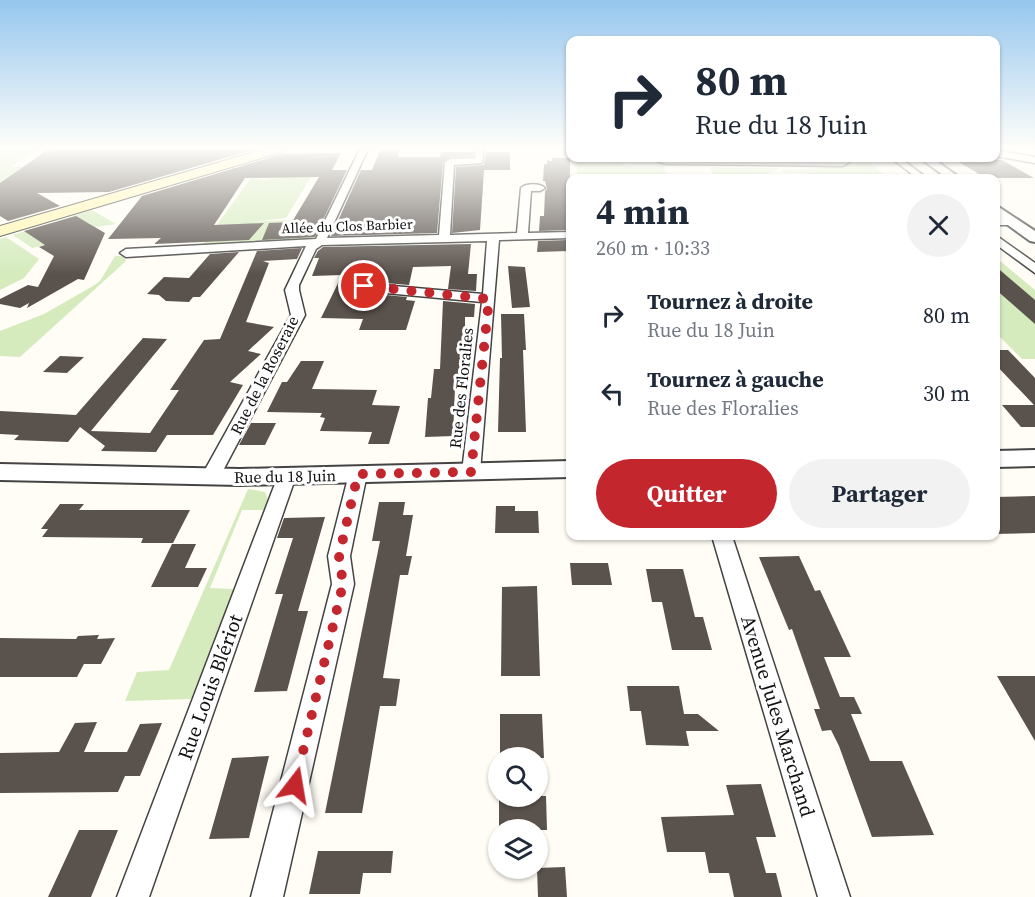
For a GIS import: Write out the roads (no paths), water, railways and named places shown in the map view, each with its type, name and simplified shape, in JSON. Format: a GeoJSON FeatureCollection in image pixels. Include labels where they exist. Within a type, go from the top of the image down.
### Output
{"type":"FeatureCollection","features":[{"type":"Feature","properties":{"kind":"main road"},"geometry":{"type":"LineString","coordinates":[[0,231],[134,191]]}},
{"type":"Feature","properties":{"kind":"street","name":"Rue de la Roseraie"},"geometry":{"type":"LineString","coordinates":[[210,477],[298,315],[292,290],[311,247],[320,242],[344,191]]}},
{"type":"Feature","properties":{"kind":"street"},"geometry":{"type":"LineString","coordinates":[[444,238],[448,191]]}},
{"type":"Feature","properties":{"kind":"street"},"geometry":{"type":"LineString","coordinates":[[522,236],[526,191]]}},
{"type":"Feature","properties":{"kind":"street"},"geometry":{"type":"LineString","coordinates":[[1000,212],[1035,238]]}},
{"type":"Feature","properties":{"kind":"street"},"geometry":{"type":"LineString","coordinates":[[1000,222],[1013,222]]}},
{"type":"Feature","properties":{"kind":"street","name":"Allée du Clos Barbier"},"geometry":{"type":"LineString","coordinates":[[126,253],[320,242],[566,235]]}},
{"type":"Feature","properties":{"kind":"street","name":"Rue des Floralies"},"geometry":{"type":"LineString","coordinates":[[471,472],[493,237]]}},
{"type":"Feature","properties":{"kind":"street"},"geometry":{"type":"LineString","coordinates":[[1000,242],[1035,269]]}},
{"type":"Feature","properties":{"kind":"street"},"geometry":{"type":"LineString","coordinates":[[365,283],[364,286],[489,299]]}},
{"type":"Feature","properties":{"kind":"street"},"geometry":{"type":"LineString","coordinates":[[1000,459],[1035,458]]}},
{"type":"Feature","properties":{"kind":"street","name":"Rue du 18 Juin"},"geometry":{"type":"LineString","coordinates":[[0,472],[210,477],[566,469]]}},
{"type":"Feature","properties":{"kind":"street"},"geometry":{"type":"LineString","coordinates":[[267,897],[343,584],[339,556],[358,474]]}},
{"type":"Feature","properties":{"kind":"street","name":"Rue Louis Blériot"},"geometry":{"type":"LineString","coordinates":[[133,897],[287,476]]}},
{"type":"Feature","properties":{"kind":"street","name":"Avenue Jules Marchand"},"geometry":{"type":"LineString","coordinates":[[723,540],[834,897]]}}]}
